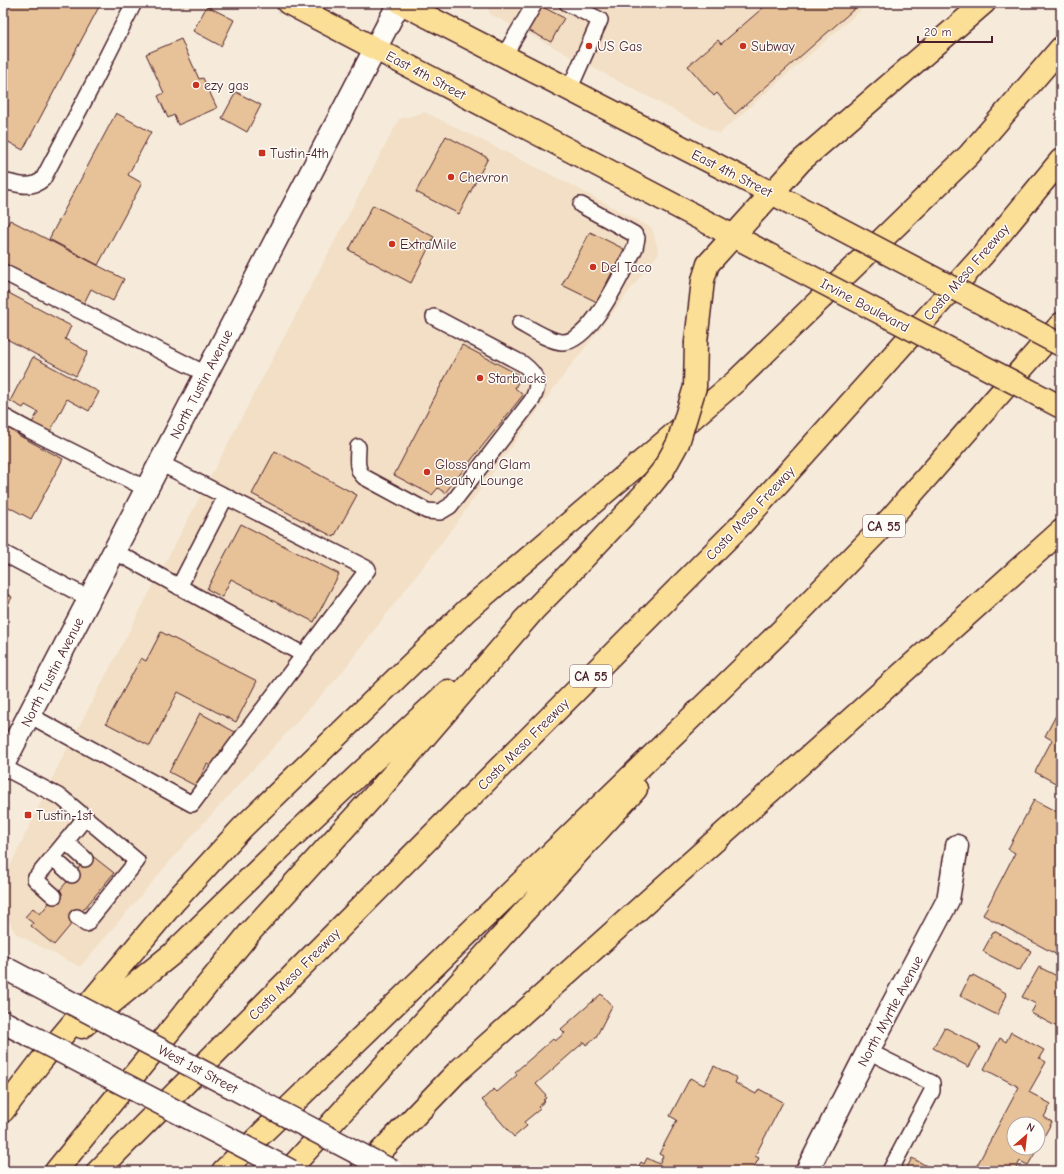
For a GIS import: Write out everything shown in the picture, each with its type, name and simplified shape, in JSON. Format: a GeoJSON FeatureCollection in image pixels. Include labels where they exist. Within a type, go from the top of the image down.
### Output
{"type":"FeatureCollection","features":[{"type":"Feature","properties":{"kind":"main road","name":"East 4th Street"},"geometry":{"type":"LineString","coordinates":[[288,3],[733,236]]}},
{"type":"Feature","properties":{"kind":"main road","name":"East 4th Street"},"geometry":{"type":"LineString","coordinates":[[400,3],[772,194],[818,216],[1061,345]]}},
{"type":"Feature","properties":{"kind":"main road","name":"North Tustin Avenue"},"geometry":{"type":"LineString","coordinates":[[3,766],[375,48],[400,3]]}},
{"type":"Feature","properties":{"kind":"main road"},"geometry":{"type":"LineString","coordinates":[[41,1061],[172,954],[288,841],[533,611],[644,494],[663,470],[678,443],[695,387],[696,342],[703,280],[708,264],[801,161],[984,3]]}},
{"type":"Feature","properties":{"kind":"main road"},"geometry":{"type":"LineString","coordinates":[[3,1111],[41,1061],[175,901],[242,828],[466,611],[735,382],[969,155],[1061,48]]}},
{"type":"Feature","properties":{"kind":"main road","name":"Costa Mesa Freeway"},"geometry":{"type":"LineString","coordinates":[[98,1171],[741,525],[982,256],[1061,160]]}},
{"type":"Feature","properties":{"kind":"main road","name":"Irvine Boulevard"},"geometry":{"type":"LineString","coordinates":[[733,236],[1061,407]]}},
{"type":"Feature","properties":{"kind":"main road","name":"CA 55"},"geometry":{"type":"LineString","coordinates":[[222,1171],[788,624],[890,519],[1061,324]]}},
{"type":"Feature","properties":{"kind":"main road"},"geometry":{"type":"LineString","coordinates":[[362,1171],[457,1072],[1061,531]]}},
{"type":"Feature","properties":{"kind":"main road"},"geometry":{"type":"LineString","coordinates":[[56,1171],[251,930],[380,788],[533,611]]}},
{"type":"Feature","properties":{"kind":"main road"},"geometry":{"type":"LineString","coordinates":[[288,1171],[788,624]]}},
{"type":"Feature","properties":{"kind":"main road","name":"North Myrtle Avenue"},"geometry":{"type":"LineString","coordinates":[[807,1171],[948,900],[957,846]]}},
{"type":"Feature","properties":{"kind":"main road","name":"West 1st Street"},"geometry":{"type":"LineString","coordinates":[[3,967],[392,1171]]}},
{"type":"Feature","properties":{"kind":"main road"},"geometry":{"type":"LineString","coordinates":[[3,1022],[291,1171]]}},
{"type":"Feature","properties":{"kind":"lane"},"geometry":{"type":"LineString","coordinates":[[3,181],[30,186],[38,184],[43,179],[134,3]]}},
{"type":"Feature","properties":{"kind":"lane"},"geometry":{"type":"LineString","coordinates":[[504,56],[535,3]]}},
{"type":"Feature","properties":{"kind":"lane"},"geometry":{"type":"LineString","coordinates":[[567,3],[600,20],[569,90]]}},
{"type":"Feature","properties":{"kind":"lane"},"geometry":{"type":"LineString","coordinates":[[520,323],[556,341],[564,342],[584,331],[605,305],[635,248],[637,238],[634,234],[581,205]]}},
{"type":"Feature","properties":{"kind":"lane"},"geometry":{"type":"LineString","coordinates":[[3,272],[206,374]]}},
{"type":"Feature","properties":{"kind":"lane"},"geometry":{"type":"LineString","coordinates":[[358,447],[358,468],[364,477],[427,511],[440,512],[450,506],[532,400],[537,391],[537,381],[533,372],[523,364],[434,317]]}},
{"type":"Feature","properties":{"kind":"lane"},"geometry":{"type":"LineString","coordinates":[[3,416],[147,488]]}},
{"type":"Feature","properties":{"kind":"lane"},"geometry":{"type":"LineString","coordinates":[[29,715],[192,804],[368,569],[160,463]]}},
{"type":"Feature","properties":{"kind":"lane"},"geometry":{"type":"LineString","coordinates":[[180,587],[226,496]]}},
{"type":"Feature","properties":{"kind":"lane"},"geometry":{"type":"LineString","coordinates":[[114,551],[304,655]]}},
{"type":"Feature","properties":{"kind":"lane"},"geometry":{"type":"LineString","coordinates":[[3,553],[90,599]]}},
{"type":"Feature","properties":{"kind":"lane"},"geometry":{"type":"LineString","coordinates":[[3,766],[62,798],[137,861],[112,883],[100,898],[86,924],[77,917]]}},
{"type":"Feature","properties":{"kind":"lane"},"geometry":{"type":"LineString","coordinates":[[54,896],[35,879],[85,818]]}},
{"type":"Feature","properties":{"kind":"lane"},"geometry":{"type":"LineString","coordinates":[[66,842],[85,860]]}},
{"type":"Feature","properties":{"kind":"lane"},"geometry":{"type":"LineString","coordinates":[[53,858],[72,875]]}},
{"type":"Feature","properties":{"kind":"lane"},"geometry":{"type":"LineString","coordinates":[[868,1052],[932,1083],[932,1091],[890,1171]]}},
{"type":"Feature","properties":{"kind":"shaded area"},"geometry":{"type":"Polygon","coordinates":[[[486,3],[869,3],[719,134],[490,14],[486,3]]]}},
{"type":"Feature","properties":{"kind":"shaded area"},"geometry":{"type":"Polygon","coordinates":[[[425,112],[556,177],[652,228],[659,253],[566,372],[446,537],[339,676],[190,838],[80,967],[16,934],[3,910],[3,881],[58,766],[399,119],[425,112]]]}},
{"type":"Feature","properties":{"kind":"building"},"geometry":{"type":"Polygon","coordinates":[[[3,3],[101,3],[23,150],[3,139],[3,3]]]}},
{"type":"Feature","properties":{"kind":"building"},"geometry":{"type":"Polygon","coordinates":[[[762,3],[861,3],[735,114],[717,93],[714,96],[688,66],[718,40],[721,44],[765,6],[762,3]]]}},
{"type":"Feature","properties":{"kind":"building"},"geometry":{"type":"Polygon","coordinates":[[[539,5],[564,18],[551,42],[526,29],[539,5]]]}},
{"type":"Feature","properties":{"kind":"building"},"geometry":{"type":"Polygon","coordinates":[[[207,6],[234,20],[221,46],[193,31],[207,6]]]}},
{"type":"Feature","properties":{"kind":"building"},"geometry":{"type":"Polygon","coordinates":[[[181,39],[199,79],[203,78],[217,108],[178,125],[174,115],[168,118],[158,96],[164,93],[146,54],[181,39]]]}},
{"type":"Feature","properties":{"kind":"building"},"geometry":{"type":"Polygon","coordinates":[[[236,92],[261,105],[247,132],[222,118],[236,92]]]}},
{"type":"Feature","properties":{"kind":"building"},"geometry":{"type":"Polygon","coordinates":[[[116,113],[151,132],[128,175],[142,183],[98,265],[49,239],[116,113]]]}},
{"type":"Feature","properties":{"kind":"building","name":"Chevron"},"geometry":{"type":"Polygon","coordinates":[[[446,136],[488,158],[459,214],[416,192],[446,136]]]}},
{"type":"Feature","properties":{"kind":"building","name":"ExtraMile"},"geometry":{"type":"Polygon","coordinates":[[[373,205],[434,237],[411,283],[349,250],[373,205]]]}},
{"type":"Feature","properties":{"kind":"building"},"geometry":{"type":"Polygon","coordinates":[[[10,220],[124,279],[113,301],[91,289],[83,305],[3,263],[3,234],[10,220]]]}},
{"type":"Feature","properties":{"kind":"building","name":"Del Taco"},"geometry":{"type":"Polygon","coordinates":[[[590,232],[624,249],[597,302],[562,285],[590,232]]]}},
{"type":"Feature","properties":{"kind":"building"},"geometry":{"type":"Polygon","coordinates":[[[3,290],[71,326],[65,339],[88,352],[76,376],[3,337],[3,290]]]}},
{"type":"Feature","properties":{"kind":"building"},"geometry":{"type":"Polygon","coordinates":[[[462,345],[521,376],[515,388],[523,395],[445,493],[438,488],[432,495],[394,475],[462,345]]]}},
{"type":"Feature","properties":{"kind":"building"},"geometry":{"type":"Polygon","coordinates":[[[33,357],[99,392],[89,411],[67,399],[50,432],[32,423],[38,412],[25,405],[23,408],[10,401],[33,357]]]}},
{"type":"Feature","properties":{"kind":"building"},"geometry":{"type":"Polygon","coordinates":[[[3,421],[21,430],[18,435],[63,459],[31,519],[3,504],[3,421]]]}},
{"type":"Feature","properties":{"kind":"building"},"geometry":{"type":"Polygon","coordinates":[[[275,451],[357,495],[334,537],[252,494],[275,451]]]}},
{"type":"Feature","properties":{"kind":"building"},"geometry":{"type":"Polygon","coordinates":[[[241,524],[339,574],[314,622],[231,579],[222,597],[207,589],[241,524]]]}},
{"type":"Feature","properties":{"kind":"building"},"geometry":{"type":"Polygon","coordinates":[[[3,592],[12,597],[3,615],[3,592]]]}},
{"type":"Feature","properties":{"kind":"building"},"geometry":{"type":"Polygon","coordinates":[[[161,632],[257,681],[236,722],[178,692],[150,746],[106,723],[141,658],[146,661],[161,632]]]}},
{"type":"Feature","properties":{"kind":"building"},"geometry":{"type":"Polygon","coordinates":[[[1061,706],[1061,786],[1035,772],[1052,740],[1045,736],[1061,706]]]}},
{"type":"Feature","properties":{"kind":"building"},"geometry":{"type":"Polygon","coordinates":[[[200,713],[235,732],[226,749],[222,748],[212,767],[207,764],[196,786],[169,772],[200,713]]]}},
{"type":"Feature","properties":{"kind":"building"},"geometry":{"type":"Polygon","coordinates":[[[1034,800],[1061,814],[1061,957],[983,915],[1015,853],[1008,849],[1034,800]]]}},
{"type":"Feature","properties":{"kind":"building"},"geometry":{"type":"Polygon","coordinates":[[[90,854],[114,873],[54,945],[31,926],[33,923],[25,917],[33,908],[40,914],[90,854]]]}},
{"type":"Feature","properties":{"kind":"building"},"geometry":{"type":"Polygon","coordinates":[[[994,931],[1031,951],[1020,970],[1017,970],[983,951],[994,931]]]}},
{"type":"Feature","properties":{"kind":"building"},"geometry":{"type":"Polygon","coordinates":[[[1039,967],[1061,978],[1061,1029],[1031,1013],[1036,1004],[1022,997],[1039,967]]]}},
{"type":"Feature","properties":{"kind":"building"},"geometry":{"type":"Polygon","coordinates":[[[973,975],[1006,993],[1005,994],[1007,995],[997,1015],[960,996],[970,976],[972,977],[973,975]]]}},
{"type":"Feature","properties":{"kind":"building"},"geometry":{"type":"Polygon","coordinates":[[[601,994],[612,1006],[596,1037],[586,1045],[584,1042],[536,1084],[546,1095],[546,1098],[543,1100],[545,1101],[538,1107],[540,1109],[524,1122],[527,1126],[514,1137],[482,1100],[494,1089],[497,1092],[517,1075],[515,1072],[553,1039],[555,1041],[565,1033],[561,1029],[601,994]]]}},
{"type":"Feature","properties":{"kind":"building"},"geometry":{"type":"Polygon","coordinates":[[[944,1028],[979,1045],[978,1046],[980,1047],[969,1067],[933,1048],[944,1028]]]}},
{"type":"Feature","properties":{"kind":"building"},"geometry":{"type":"Polygon","coordinates":[[[1011,1032],[1044,1050],[1039,1058],[1046,1062],[1029,1092],[1051,1104],[1045,1116],[1006,1116],[1006,1156],[1033,1156],[1028,1165],[1020,1161],[1015,1170],[1017,1171],[974,1171],[1019,1087],[984,1069],[1000,1038],[1006,1042],[1011,1032]]]}},
{"type":"Feature","properties":{"kind":"building"},"geometry":{"type":"Polygon","coordinates":[[[714,1066],[737,1078],[735,1083],[756,1094],[759,1089],[783,1102],[755,1156],[759,1158],[752,1171],[636,1171],[641,1162],[644,1164],[647,1158],[659,1164],[663,1156],[659,1154],[677,1120],[670,1116],[690,1078],[704,1085],[714,1066]]]}},
{"type":"Feature","properties":{"kind":"building"},"geometry":{"type":"Polygon","coordinates":[[[1046,1118],[1052,1122],[1046,1133],[1046,1118]]]}},
{"type":"Feature","properties":{"kind":"building"},"geometry":{"type":"Polygon","coordinates":[[[912,1158],[936,1171],[905,1171],[912,1158]]]}},
{"type":"Feature","properties":{"kind":"place","name":"US Gas"},"geometry":{"type":"Point","coordinates":[589,46]}},
{"type":"Feature","properties":{"kind":"place","name":"Subway"},"geometry":{"type":"Point","coordinates":[743,46]}},
{"type":"Feature","properties":{"kind":"place","name":"ezy gas"},"geometry":{"type":"Point","coordinates":[196,85]}},
{"type":"Feature","properties":{"kind":"place","name":"Tustin-4th"},"geometry":{"type":"Point","coordinates":[262,153]}},
{"type":"Feature","properties":{"kind":"place","name":"Chevron"},"geometry":{"type":"Point","coordinates":[451,177]}},
{"type":"Feature","properties":{"kind":"place","name":"ExtraMile"},"geometry":{"type":"Point","coordinates":[392,244]}},
{"type":"Feature","properties":{"kind":"place","name":"Del Taco"},"geometry":{"type":"Point","coordinates":[593,267]}},
{"type":"Feature","properties":{"kind":"place","name":"Starbucks"},"geometry":{"type":"Point","coordinates":[480,378]}},
{"type":"Feature","properties":{"kind":"place","name":"Gloss and Glam Beauty Lounge"},"geometry":{"type":"Point","coordinates":[427,472]}},
{"type":"Feature","properties":{"kind":"place","name":"Tustin-1st"},"geometry":{"type":"Point","coordinates":[28,815]}}]}
